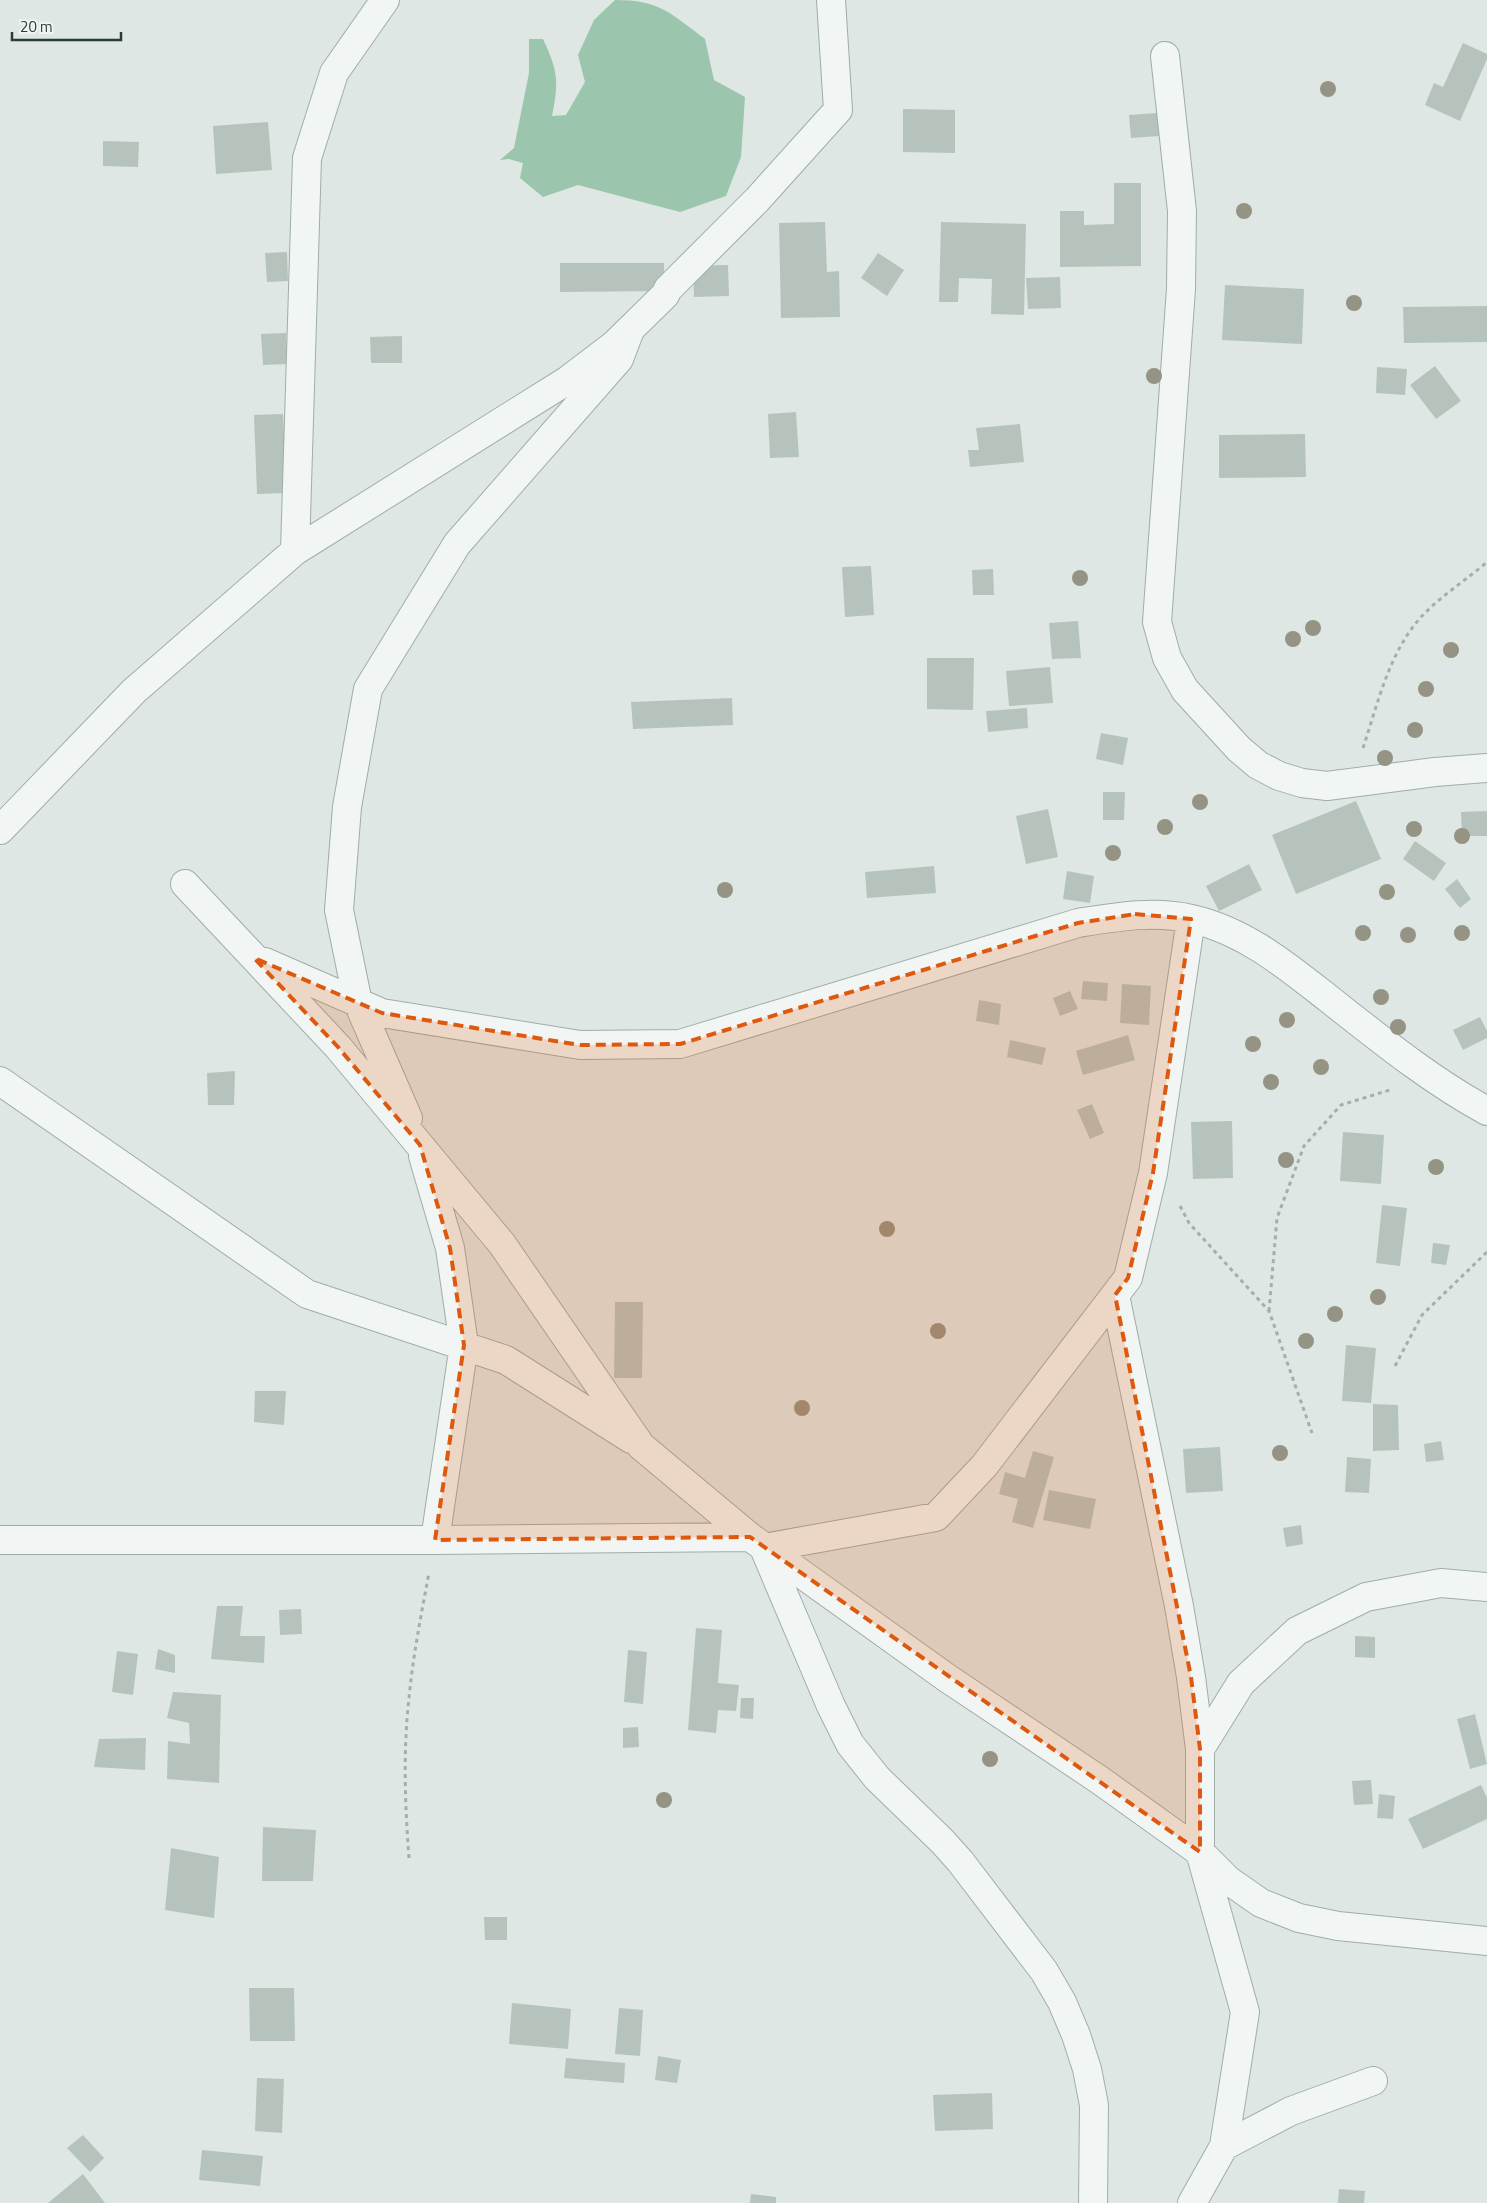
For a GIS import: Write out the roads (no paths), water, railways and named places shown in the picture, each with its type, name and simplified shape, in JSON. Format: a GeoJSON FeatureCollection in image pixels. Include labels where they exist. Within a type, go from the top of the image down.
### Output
{"type":"FeatureCollection","features":[{"type":"Feature","properties":{"kind":"street"},"geometry":{"type":"LineString","coordinates":[[295,552],[307,158],[334,73],[384,0]]}},
{"type":"Feature","properties":{"kind":"street"},"geometry":{"type":"LineString","coordinates":[[0,830],[134,691],[295,552],[568,380],[614,345],[665,296],[668,289],[757,200],[838,110],[831,0]]}},
{"type":"Feature","properties":{"kind":"street"},"geometry":{"type":"LineString","coordinates":[[1165,56],[1182,211],[1180,298],[1157,622],[1166,658],[1185,690],[1239,750],[1258,765],[1279,776],[1310,784],[1327,786],[1435,772],[1487,768]]}},
{"type":"Feature","properties":{"kind":"street"},"geometry":{"type":"LineString","coordinates":[[435,1540],[464,1346],[450,1248],[420,1146],[358,1003],[339,910],[347,807],[368,689],[457,544],[619,359],[630,330]]}},
{"type":"Feature","properties":{"kind":"street"},"geometry":{"type":"LineString","coordinates":[[186,884],[338,1047],[502,1244],[641,1446]]}},
{"type":"Feature","properties":{"kind":"street"},"geometry":{"type":"LineString","coordinates":[[254,958],[382,1013],[580,1045],[680,1044],[1078,923],[1135,914],[1191,919],[1238,935],[1279,961],[1418,1068],[1453,1092],[1487,1111]]}},
{"type":"Feature","properties":{"kind":"street"},"geometry":{"type":"LineString","coordinates":[[0,1540],[757,1542],[936,1517],[984,1466],[1128,1278],[1154,1159],[1191,919]]}},
{"type":"Feature","properties":{"kind":"street"},"geometry":{"type":"LineString","coordinates":[[0,1081],[307,1294],[506,1360],[641,1446],[757,1542],[947,1678],[1101,1780],[1200,1852],[1228,1880],[1261,1903],[1299,1918],[1338,1926],[1487,1941]]}},
{"type":"Feature","properties":{"kind":"street"},"geometry":{"type":"LineString","coordinates":[[1114,1295],[1179,1606],[1191,1677],[1200,1749],[1200,1852],[1245,2012],[1224,2146],[1192,2203]]}},
{"type":"Feature","properties":{"kind":"street"},"geometry":{"type":"LineString","coordinates":[[757,1542],[850,1744],[877,1778],[960,1861],[1044,1971],[1062,2002],[1076,2035],[1094,2105],[1093,2203]]}},
{"type":"Feature","properties":{"kind":"street"},"geometry":{"type":"LineString","coordinates":[[1200,1749],[1240,1683],[1297,1631],[1366,1597],[1441,1583],[1487,1587]]}},
{"type":"Feature","properties":{"kind":"street"},"geometry":{"type":"LineString","coordinates":[[1224,2146],[1291,2111],[1373,2081]]}}]}
